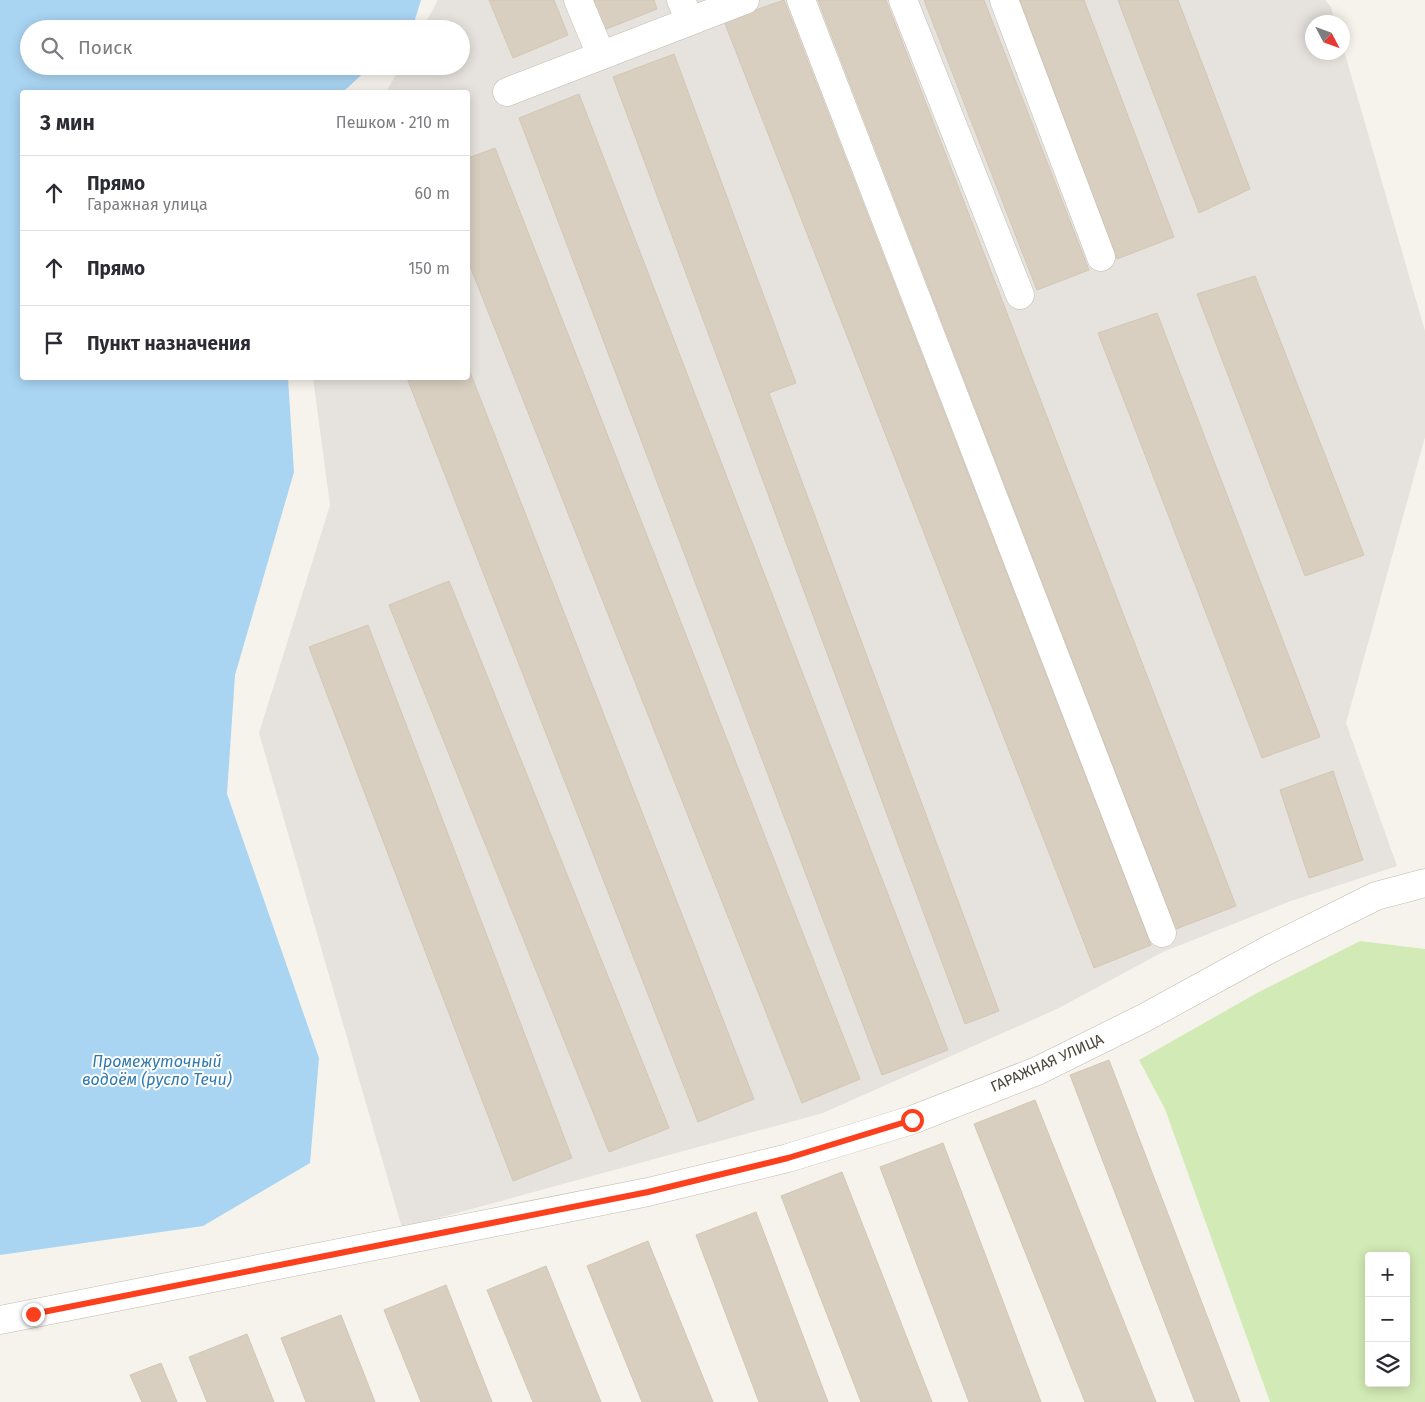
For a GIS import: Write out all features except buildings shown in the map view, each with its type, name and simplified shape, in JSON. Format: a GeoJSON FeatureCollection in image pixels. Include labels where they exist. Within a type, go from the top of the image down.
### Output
{"type":"FeatureCollection","features":[{"type":"Feature","properties":{"kind":"street"},"geometry":{"type":"LineString","coordinates":[[578,0],[601,56]]}},
{"type":"Feature","properties":{"kind":"street"},"geometry":{"type":"LineString","coordinates":[[507,92],[601,56],[686,11],[745,0]]}},
{"type":"Feature","properties":{"kind":"street"},"geometry":{"type":"LineString","coordinates":[[800,0],[1162,933]]}},
{"type":"Feature","properties":{"kind":"street"},"geometry":{"type":"LineString","coordinates":[[904,0],[1020,294]]}},
{"type":"Feature","properties":{"kind":"street"},"geometry":{"type":"LineString","coordinates":[[1004,0],[1101,257]]}},
{"type":"Feature","properties":{"kind":"street","name":"ГАРАЖНАЯ УЛИЦА"},"geometry":{"type":"LineString","coordinates":[[0,1320],[648,1192],[788,1158],[902,1123],[1036,1071],[1144,1018],[1270,949],[1376,896],[1425,883]]}},
{"type":"Feature","properties":{"kind":"shaded area"},"geometry":{"type":"Polygon","coordinates":[[[438,0],[1325,0],[1331,7],[1333,15],[1305,15],[1305,60],[1347,60],[1425,331],[1425,437],[1346,723],[1397,866],[1288,902],[1163,952],[1057,1009],[823,1113],[402,1228],[259,733],[330,505],[313,380],[470,380],[470,90],[387,90],[396,75],[470,75],[470,20],[427,20],[438,0]]]}},
{"type":"Feature","properties":{"kind":"green space"},"geometry":{"type":"Polygon","coordinates":[[[1360,941],[1425,949],[1425,1402],[1270,1402],[1165,1109],[1139,1060],[1257,993],[1360,941]]]}},
{"type":"Feature","properties":{"kind":"water","name":"Промежуточный водоём (русло Течи)"},"geometry":{"type":"Polygon","coordinates":[[[0,0],[421,0],[415,20],[20,20],[20,75],[361,75],[345,90],[20,90],[20,380],[288,380],[294,472],[235,675],[227,794],[319,1058],[310,1163],[203,1226],[0,1255],[0,0]]]}},
{"type":"Feature","properties":{"kind":"route"},"geometry":{"type":"LineString","coordinates":[[33,1314],[648,1192],[788,1158],[912,1120]]}}]}
